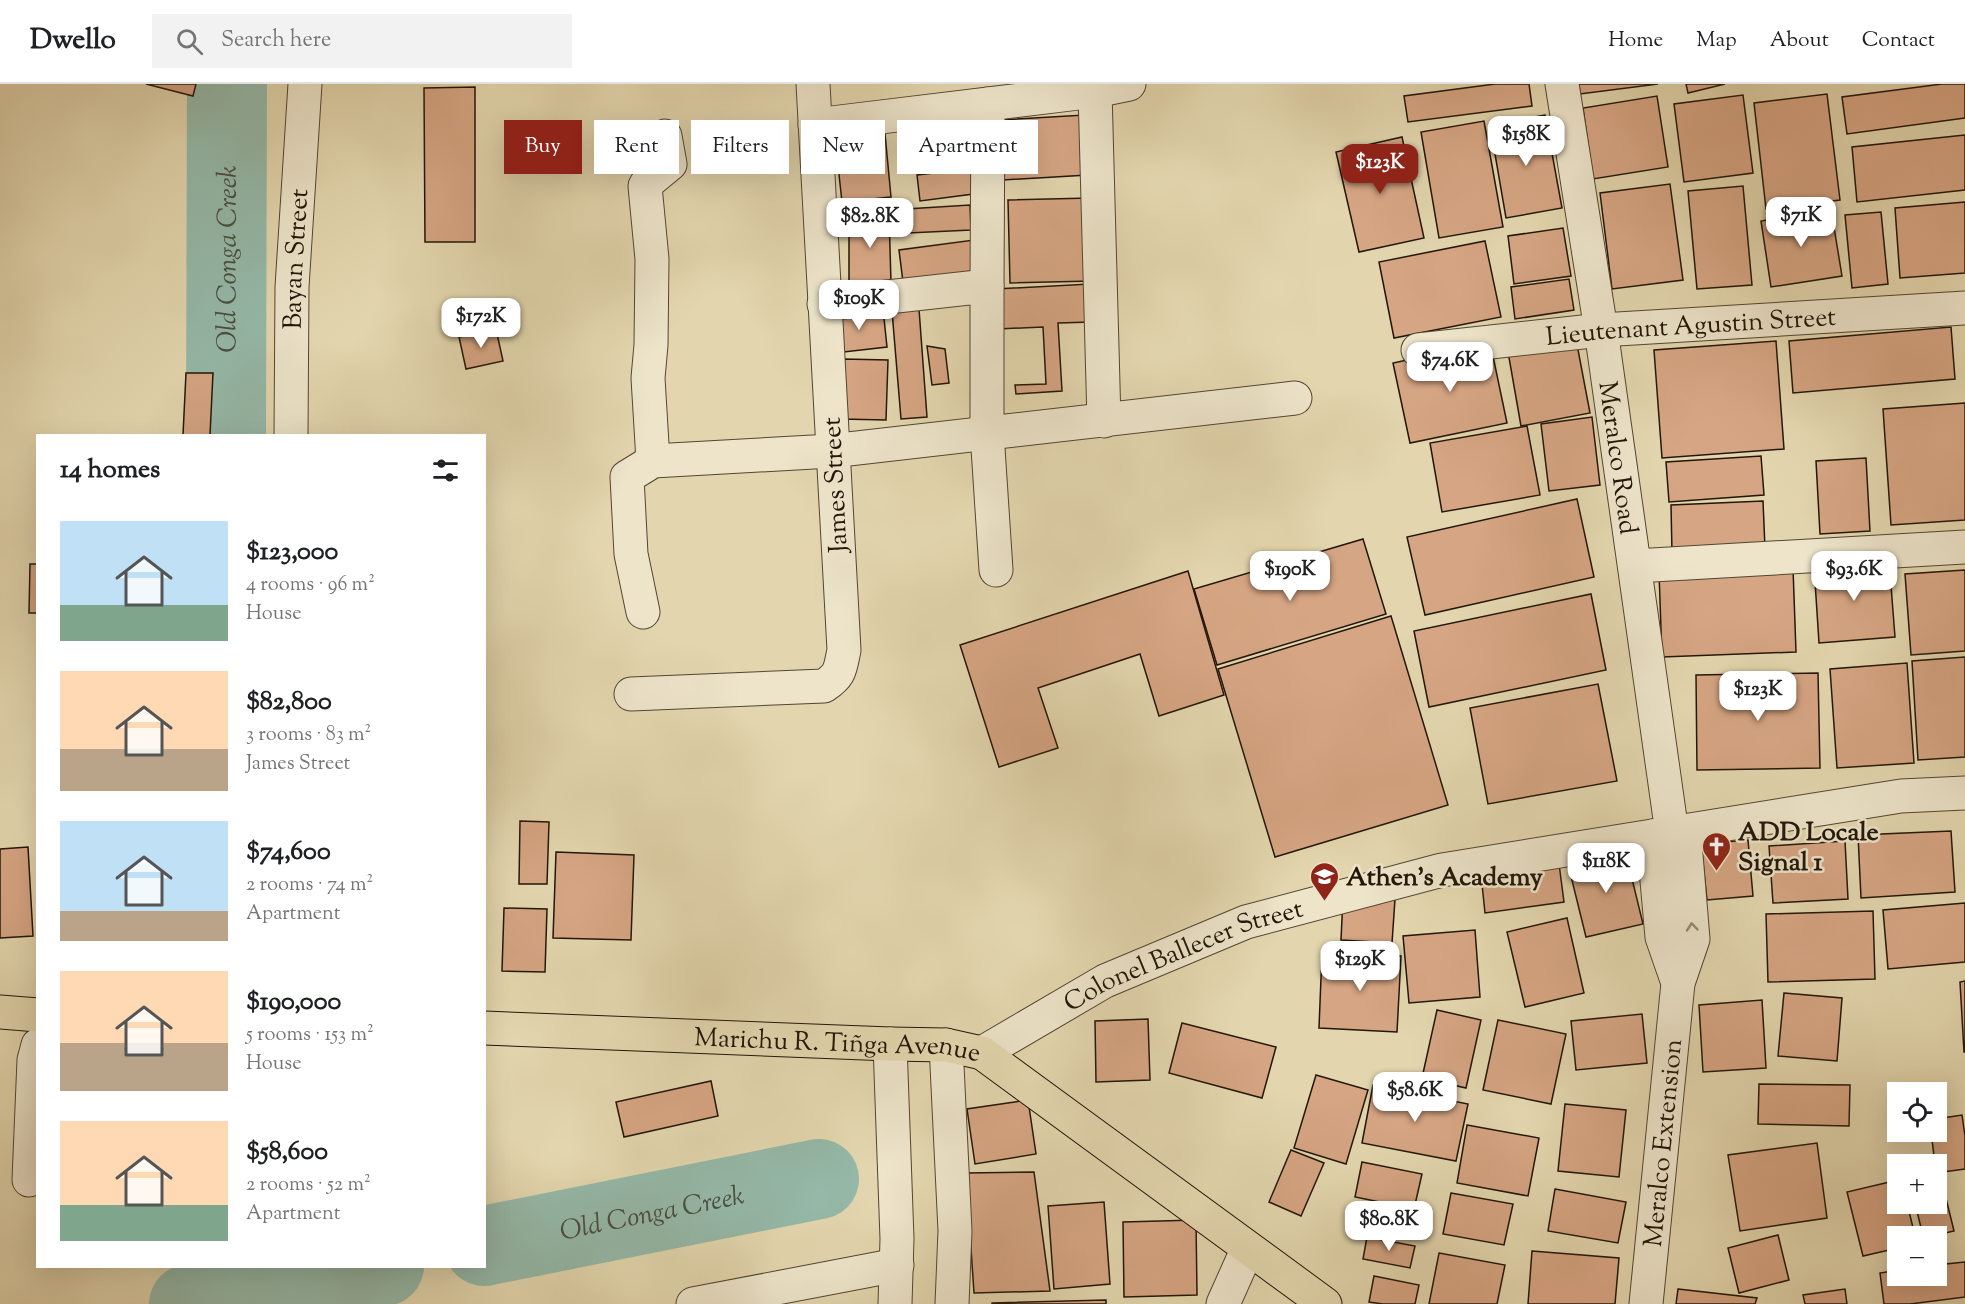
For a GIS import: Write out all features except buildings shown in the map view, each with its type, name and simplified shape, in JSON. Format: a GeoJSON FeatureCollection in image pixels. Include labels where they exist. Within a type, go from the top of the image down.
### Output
{"type":"FeatureCollection","features":[{"type":"Feature","properties":{"kind":"main road"},"geometry":{"type":"LineString","coordinates":[[0,1012],[36,1015]]}},
{"type":"Feature","properties":{"kind":"main road","name":"Marichu R. Tiñga Avenue"},"geometry":{"type":"LineString","coordinates":[[486,1028],[946,1045],[982,1053],[1325,1304]]}},
{"type":"Feature","properties":{"kind":"street","name":"Bayan Street"},"geometry":{"type":"LineString","coordinates":[[291,434],[292,287],[305,84]]}},
{"type":"Feature","properties":{"kind":"street","name":"James Street"},"geometry":{"type":"LineString","coordinates":[[813,84],[815,120]]}},
{"type":"Feature","properties":{"kind":"street"},"geometry":{"type":"LineString","coordinates":[[856,120],[1095,91],[1129,84]]}},
{"type":"Feature","properties":{"kind":"street","name":"Meralco Road"},"geometry":{"type":"LineString","coordinates":[[1562,84],[1635,566],[1670,834]]}},
{"type":"Feature","properties":{"kind":"street"},"geometry":{"type":"LineString","coordinates":[[1095,91],[1104,421]]}},
{"type":"Feature","properties":{"kind":"street"},"geometry":{"type":"LineString","coordinates":[[988,104],[987,433],[996,570]]}},
{"type":"Feature","properties":{"kind":"street"},"geometry":{"type":"LineString","coordinates":[[652,461],[648,378],[651,345],[652,259],[645,186],[657,174]]}},
{"type":"Feature","properties":{"kind":"street","name":"James Street"},"geometry":{"type":"LineString","coordinates":[[631,694],[824,686],[840,671],[844,650],[831,451],[817,174]]}},
{"type":"Feature","properties":{"kind":"street"},"geometry":{"type":"LineString","coordinates":[[824,304],[987,285]]}},
{"type":"Feature","properties":{"kind":"street","name":"Lieutenant Agustin Street"},"geometry":{"type":"LineString","coordinates":[[1418,350],[1601,330],[1965,308]]}},
{"type":"Feature","properties":{"kind":"street"},"geometry":{"type":"LineString","coordinates":[[643,612],[631,554],[627,477],[652,461],[831,451],[1295,398]]}},
{"type":"Feature","properties":{"kind":"street"},"geometry":{"type":"LineString","coordinates":[[1635,566],[1965,547]]}},
{"type":"Feature","properties":{"kind":"street","name":"Colonel Ballecer Street"},"geometry":{"type":"LineString","coordinates":[[982,1053],[1105,981],[1246,922],[1442,870],[1901,796],[1965,793]]}},
{"type":"Feature","properties":{"kind":"street","name":"Meralco Extension"},"geometry":{"type":"LineString","coordinates":[[1646,1304],[1678,982],[1693,939],[1670,834]]}},
{"type":"Feature","properties":{"kind":"street"},"geometry":{"type":"LineString","coordinates":[[890,1044],[897,1265],[895,1304]]}},
{"type":"Feature","properties":{"kind":"street"},"geometry":{"type":"LineString","coordinates":[[946,1045],[954,1231],[952,1304]]}},
{"type":"Feature","properties":{"kind":"street"},"geometry":{"type":"LineString","coordinates":[[29,1180],[36,1052]]}},
{"type":"Feature","properties":{"kind":"street"},"geometry":{"type":"LineString","coordinates":[[1223,1304],[1248,1248]]}},
{"type":"Feature","properties":{"kind":"street"},"geometry":{"type":"LineString","coordinates":[[693,1304],[897,1265]]}},
{"type":"Feature","properties":{"kind":"waterway","name":"Old Conga Creek"},"geometry":{"type":"LineString","coordinates":[[226,434],[227,84]]}},
{"type":"Feature","properties":{"kind":"waterway","name":"Old Conga Creek"},"geometry":{"type":"LineString","coordinates":[[486,1246],[819,1179]]}},
{"type":"Feature","properties":{"kind":"waterway","name":"Old Conga Creek"},"geometry":{"type":"LineString","coordinates":[[189,1304],[374,1268]]}},
{"type":"Feature","properties":{"kind":"place","name":"ADD Locale Signal 1"},"geometry":{"type":"Point","coordinates":[1717,872]}},
{"type":"Feature","properties":{"kind":"place","name":"Athen's Academy"},"geometry":{"type":"Point","coordinates":[1325,902]}}]}
